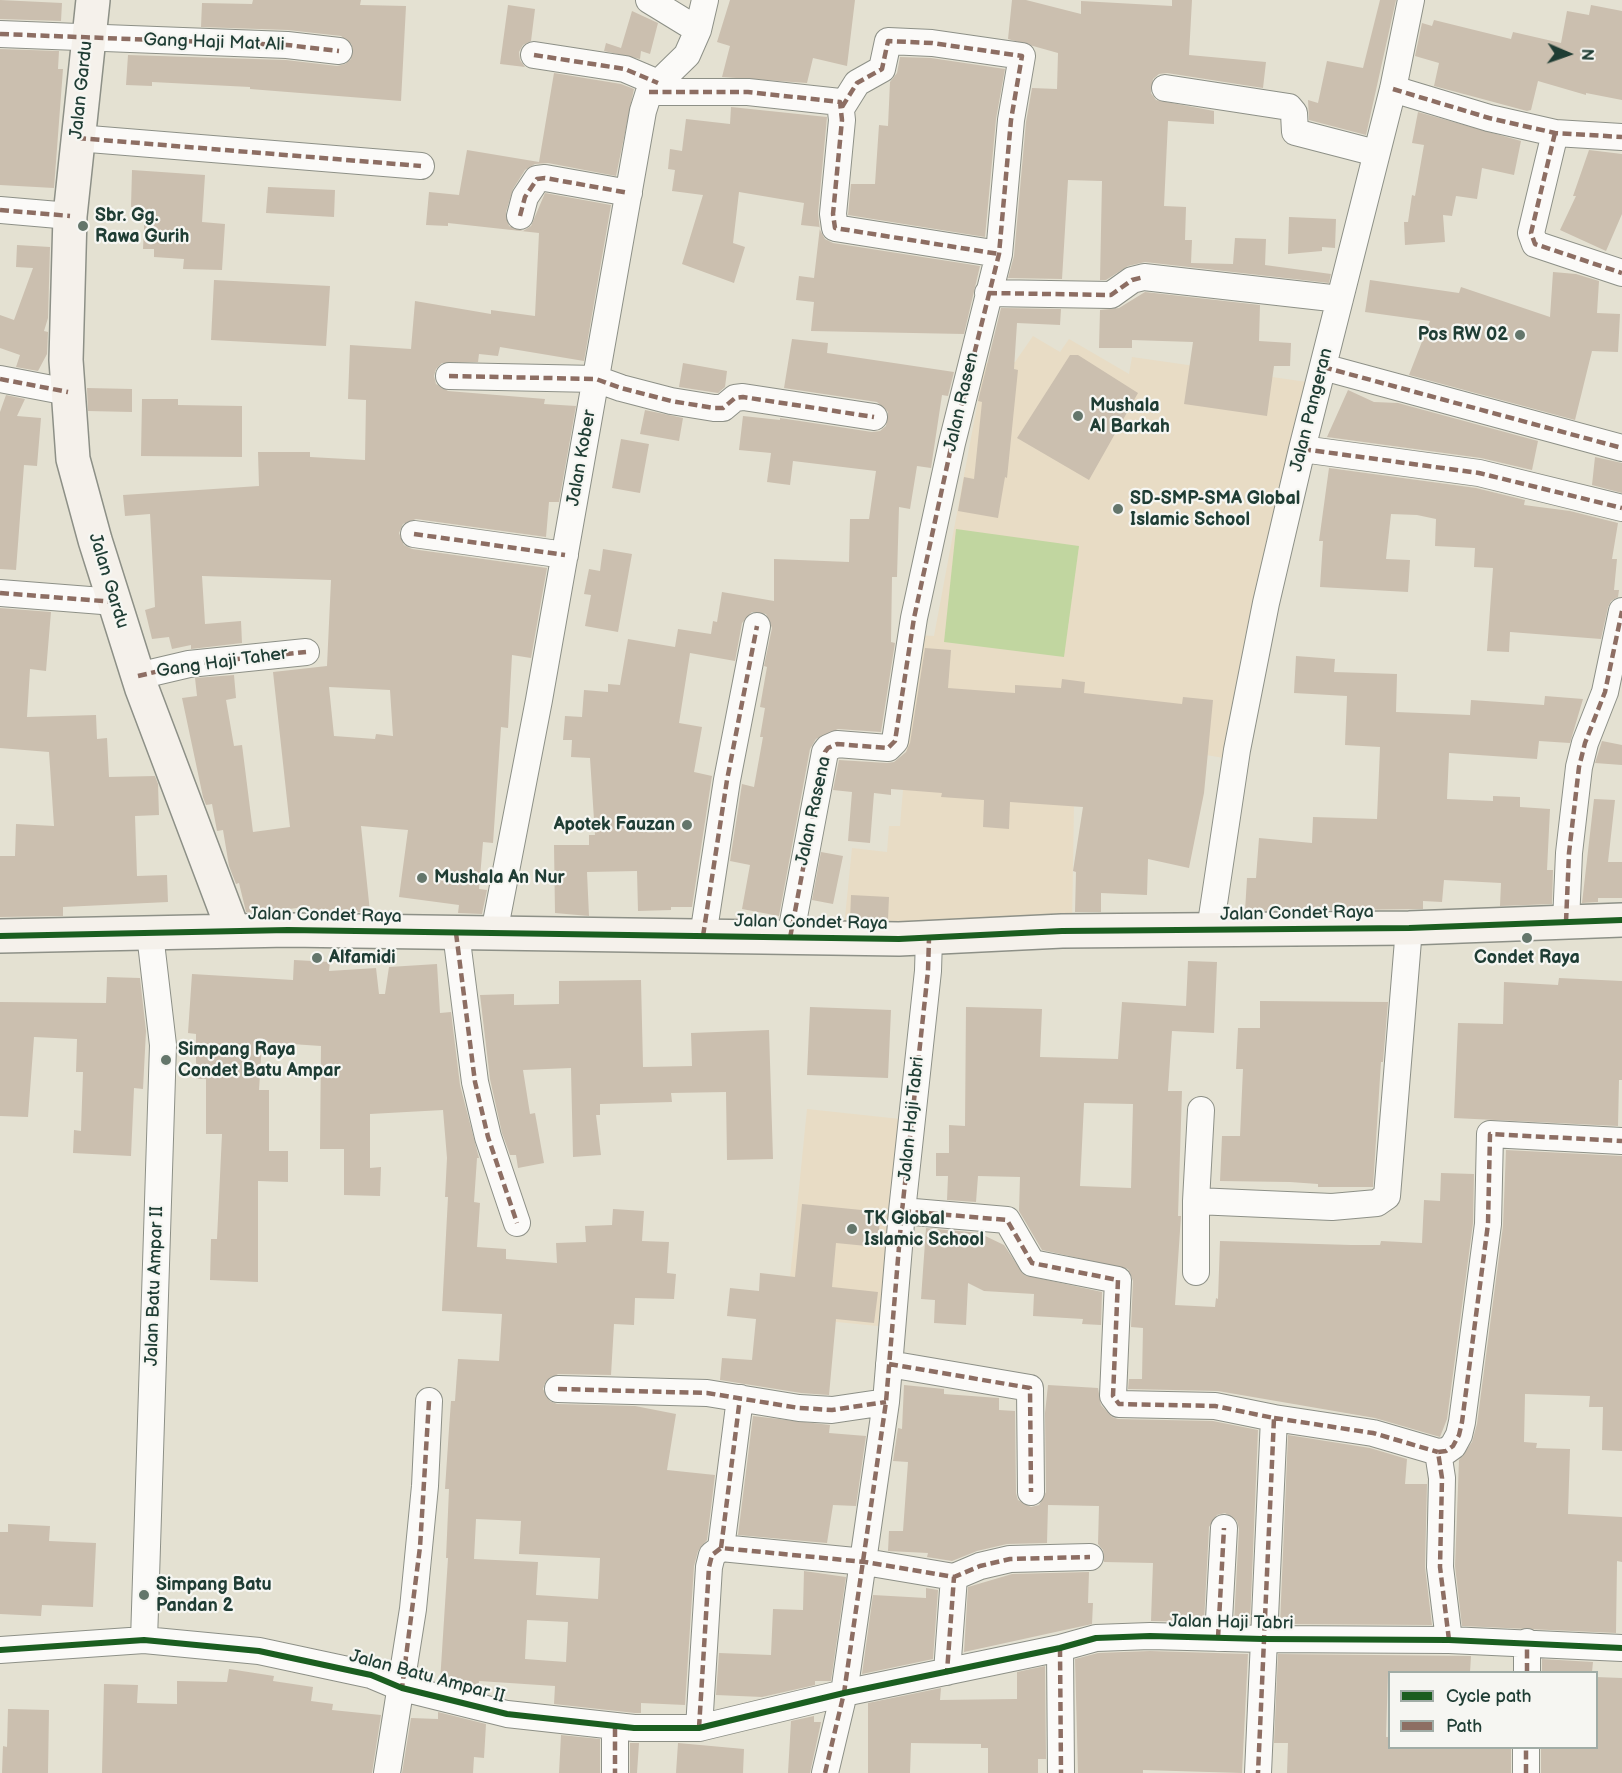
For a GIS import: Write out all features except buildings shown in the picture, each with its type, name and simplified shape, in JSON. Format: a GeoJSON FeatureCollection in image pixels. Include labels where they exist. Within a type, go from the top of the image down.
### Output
{"type":"FeatureCollection","features":[{"type":"Feature","properties":{"kind":"street","name":"Jalan Gardu"},"geometry":{"type":"LineString","coordinates":[[93,0],[70,216],[66,360],[74,459],[138,676],[233,930]]}},
{"type":"Feature","properties":{"kind":"street"},"geometry":{"type":"LineString","coordinates":[[649,0],[698,30]]}},
{"type":"Feature","properties":{"kind":"street"},"geometry":{"type":"LineString","coordinates":[[653,87],[687,55],[698,30],[705,0]]}},
{"type":"Feature","properties":{"kind":"street","name":"Jalan Pangeran"},"geometry":{"type":"LineString","coordinates":[[1210,930],[1237,750],[1266,603],[1302,449],[1393,89],[1412,0]]}},
{"type":"Feature","properties":{"kind":"street","name":"Gang Haji Mat Ali"},"geometry":{"type":"LineString","coordinates":[[0,34],[287,45],[339,51]]}},
{"type":"Feature","properties":{"kind":"street","name":"Jalan Rasen"},"geometry":{"type":"LineString","coordinates":[[842,107],[857,83],[882,69],[888,41],[932,42],[1022,57],[1011,120],[999,254],[988,293],[919,595],[895,741],[891,746]]}},
{"type":"Feature","properties":{"kind":"street"},"geometry":{"type":"LineString","coordinates":[[534,55],[624,69],[653,87],[748,92],[840,102],[842,107],[833,213],[836,228],[999,254]]}},
{"type":"Feature","properties":{"kind":"street","name":"Jalan Kober"},"geometry":{"type":"LineString","coordinates":[[494,933],[565,555],[629,193],[653,87]]}},
{"type":"Feature","properties":{"kind":"street"},"geometry":{"type":"LineString","coordinates":[[1165,88],[1289,107],[1294,113],[1295,132],[1376,153]]}},
{"type":"Feature","properties":{"kind":"street"},"geometry":{"type":"LineString","coordinates":[[1393,89],[1489,118],[1555,133],[1622,137]]}},
{"type":"Feature","properties":{"kind":"street"},"geometry":{"type":"LineString","coordinates":[[1555,133],[1532,233],[1535,244],[1622,273]]}},
{"type":"Feature","properties":{"kind":"street"},"geometry":{"type":"LineString","coordinates":[[77,138],[421,166]]}},
{"type":"Feature","properties":{"kind":"street"},"geometry":{"type":"LineString","coordinates":[[520,216],[530,185],[537,179],[545,178],[629,193]]}},
{"type":"Feature","properties":{"kind":"street"},"geometry":{"type":"LineString","coordinates":[[0,210],[70,216]]}},
{"type":"Feature","properties":{"kind":"street"},"geometry":{"type":"LineString","coordinates":[[988,293],[1112,295],[1131,280],[1144,278],[1340,299]]}},
{"type":"Feature","properties":{"kind":"street"},"geometry":{"type":"LineString","coordinates":[[1323,367],[1622,448]]}},
{"type":"Feature","properties":{"kind":"street"},"geometry":{"type":"LineString","coordinates":[[449,376],[596,379],[661,399],[714,408],[723,408],[735,398],[743,398],[874,417]]}},
{"type":"Feature","properties":{"kind":"street"},"geometry":{"type":"LineString","coordinates":[[0,379],[68,392]]}},
{"type":"Feature","properties":{"kind":"street"},"geometry":{"type":"LineString","coordinates":[[1302,449],[1479,473],[1622,508]]}},
{"type":"Feature","properties":{"kind":"street"},"geometry":{"type":"LineString","coordinates":[[414,534],[565,555]]}},
{"type":"Feature","properties":{"kind":"street"},"geometry":{"type":"LineString","coordinates":[[0,593],[115,602]]}},
{"type":"Feature","properties":{"kind":"street"},"geometry":{"type":"LineString","coordinates":[[1566,922],[1569,853],[1579,767],[1585,743],[1605,693],[1622,611]]}},
{"type":"Feature","properties":{"kind":"street"},"geometry":{"type":"LineString","coordinates":[[702,936],[727,780],[757,626]]}},
{"type":"Feature","properties":{"kind":"street","name":"Gang Haji Taher"},"geometry":{"type":"LineString","coordinates":[[138,676],[189,664],[306,652]]}},
{"type":"Feature","properties":{"kind":"street","name":"Jalan Rasena"},"geometry":{"type":"LineString","coordinates":[[790,938],[825,752],[837,744],[891,746]]}},
{"type":"Feature","properties":{"kind":"street","name":"Jalan Condet Raya"},"geometry":{"type":"LineString","coordinates":[[0,936],[150,934],[233,930],[929,938],[1062,931],[1409,928],[1622,920]]}},
{"type":"Feature","properties":{"kind":"street"},"geometry":{"type":"LineString","coordinates":[[1196,1201],[1332,1207],[1377,1203],[1387,1196],[1390,1184],[1409,928]]}},
{"type":"Feature","properties":{"kind":"street"},"geometry":{"type":"LineString","coordinates":[[456,933],[475,1082],[488,1137],[517,1223]]}},
{"type":"Feature","properties":{"kind":"street","name":"Jalan Batu Ampar II"},"geometry":{"type":"LineString","coordinates":[[144,1640],[163,1045],[150,934]]}},
{"type":"Feature","properties":{"kind":"street","name":"Jalan Haji Tabri"},"geometry":{"type":"LineString","coordinates":[[825,1773],[844,1693],[865,1562],[886,1402],[902,1211],[928,971],[929,938]]}},
{"type":"Feature","properties":{"kind":"street"},"geometry":{"type":"LineString","coordinates":[[1196,1272],[1196,1201],[1201,1110]]}},
{"type":"Feature","properties":{"kind":"street"},"geometry":{"type":"LineString","coordinates":[[902,1211],[1006,1220],[1032,1263],[1118,1280],[1113,1396],[1119,1404],[1215,1406],[1274,1418],[1373,1433],[1438,1452],[1453,1446],[1462,1422],[1488,1224],[1490,1134],[1622,1141]]}},
{"type":"Feature","properties":{"kind":"street"},"geometry":{"type":"LineString","coordinates":[[889,1364],[1030,1388],[1031,1492]]}},
{"type":"Feature","properties":{"kind":"street"},"geometry":{"type":"LineString","coordinates":[[558,1389],[707,1392],[799,1408],[832,1410],[886,1402]]}},
{"type":"Feature","properties":{"kind":"street"},"geometry":{"type":"LineString","coordinates":[[721,1548],[740,1398]]}},
{"type":"Feature","properties":{"kind":"street"},"geometry":{"type":"LineString","coordinates":[[387,1773],[402,1688],[420,1547],[429,1401]]}},
{"type":"Feature","properties":{"kind":"street"},"geometry":{"type":"LineString","coordinates":[[1263,1640],[1274,1418]]}},
{"type":"Feature","properties":{"kind":"street"},"geometry":{"type":"LineString","coordinates":[[1438,1452],[1442,1478],[1440,1567],[1449,1640]]}},
{"type":"Feature","properties":{"kind":"street"},"geometry":{"type":"LineString","coordinates":[[1218,1638],[1224,1528]]}},
{"type":"Feature","properties":{"kind":"street"},"geometry":{"type":"LineString","coordinates":[[699,1728],[709,1567],[712,1555],[721,1548],[865,1562],[954,1577],[980,1566],[1010,1559],[1090,1557]]}},
{"type":"Feature","properties":{"kind":"street"},"geometry":{"type":"LineString","coordinates":[[947,1671],[954,1577]]}},
{"type":"Feature","properties":{"kind":"street","name":"Jalan Haji Tabri"},"geometry":{"type":"LineString","coordinates":[[844,1693],[1060,1648],[1096,1638],[1150,1635],[1263,1640],[1449,1640],[1622,1648]]}},
{"type":"Feature","properties":{"kind":"street","name":"Jalan Batu Ampar II"},"geometry":{"type":"LineString","coordinates":[[0,1650],[144,1640],[259,1651],[371,1675],[402,1688],[507,1714],[615,1728],[699,1728],[844,1693]]}},
{"type":"Feature","properties":{"kind":"street","name":"Jalan Haji Tabri"},"geometry":{"type":"LineString","coordinates":[[1258,1773],[1263,1640]]}},
{"type":"Feature","properties":{"kind":"street"},"geometry":{"type":"LineString","coordinates":[[1527,1642],[1527,1671]]}},
{"type":"Feature","properties":{"kind":"street"},"geometry":{"type":"LineString","coordinates":[[1060,1648],[1061,1773]]}},
{"type":"Feature","properties":{"kind":"street"},"geometry":{"type":"LineString","coordinates":[[615,1728],[615,1773]]}},
{"type":"Feature","properties":{"kind":"street"},"geometry":{"type":"LineString","coordinates":[[1526,1749],[1526,1773]]}},
{"type":"Feature","properties":{"kind":"shaded area","name":"SD-SMP-SMA Global Islamic School"},"geometry":{"type":"Polygon","coordinates":[[[1033,336],[1060,352],[1069,339],[1129,374],[1132,357],[1307,382],[1224,758],[1140,744],[1074,804],[1072,926],[844,927],[852,848],[887,852],[889,826],[900,826],[916,635],[934,636],[985,363],[1015,362],[1033,336]]]}},
{"type":"Feature","properties":{"kind":"shaded area","name":"TK Global Islamic School"},"geometry":{"type":"Polygon","coordinates":[[[807,1109],[919,1121],[898,1328],[786,1317],[807,1109]]]}},
{"type":"Feature","properties":{"kind":"green space"},"geometry":{"type":"Polygon","coordinates":[[[956,529],[1079,546],[1064,657],[944,642],[956,529]]]}},
{"type":"Feature","properties":{"kind":"marked path"},"geometry":{"type":"LineString","coordinates":[[0,34],[287,45],[339,51]]}},
{"type":"Feature","properties":{"kind":"marked path"},"geometry":{"type":"LineString","coordinates":[[790,938],[825,752],[837,744],[888,748],[895,741],[914,618],[952,443],[999,254],[1011,120],[1022,56],[932,43],[888,41],[882,69],[857,83],[842,107]]}},
{"type":"Feature","properties":{"kind":"marked path"},"geometry":{"type":"LineString","coordinates":[[534,55],[625,69],[658,83]]}},
{"type":"Feature","properties":{"kind":"marked path"},"geometry":{"type":"LineString","coordinates":[[1393,89],[1489,118],[1555,133],[1622,137]]}},
{"type":"Feature","properties":{"kind":"marked path"},"geometry":{"type":"LineString","coordinates":[[649,92],[748,92],[840,102],[842,120],[833,214],[835,228],[999,254]]}},
{"type":"Feature","properties":{"kind":"marked path"},"geometry":{"type":"LineString","coordinates":[[1555,133],[1531,233],[1535,244],[1622,273]]}},
{"type":"Feature","properties":{"kind":"marked path"},"geometry":{"type":"LineString","coordinates":[[77,138],[421,166]]}},
{"type":"Feature","properties":{"kind":"marked path"},"geometry":{"type":"LineString","coordinates":[[520,216],[525,197],[537,179],[545,178],[629,193]]}},
{"type":"Feature","properties":{"kind":"marked path"},"geometry":{"type":"LineString","coordinates":[[0,210],[70,216]]}},
{"type":"Feature","properties":{"kind":"marked path"},"geometry":{"type":"LineString","coordinates":[[988,293],[1111,295],[1132,280],[1144,277]]}},
{"type":"Feature","properties":{"kind":"marked path"},"geometry":{"type":"LineString","coordinates":[[1323,367],[1622,448]]}},
{"type":"Feature","properties":{"kind":"marked path"},"geometry":{"type":"LineString","coordinates":[[449,376],[596,379],[671,401],[714,408],[723,408],[735,398],[743,397],[874,417]]}},
{"type":"Feature","properties":{"kind":"marked path"},"geometry":{"type":"LineString","coordinates":[[0,379],[68,392]]}},
{"type":"Feature","properties":{"kind":"marked path"},"geometry":{"type":"LineString","coordinates":[[1302,449],[1479,473],[1622,508]]}},
{"type":"Feature","properties":{"kind":"marked path"},"geometry":{"type":"LineString","coordinates":[[414,534],[565,555]]}},
{"type":"Feature","properties":{"kind":"marked path"},"geometry":{"type":"LineString","coordinates":[[0,593],[115,602]]}},
{"type":"Feature","properties":{"kind":"marked path"},"geometry":{"type":"LineString","coordinates":[[1566,922],[1569,853],[1579,767],[1585,743],[1605,692],[1622,611]]}},
{"type":"Feature","properties":{"kind":"marked path"},"geometry":{"type":"LineString","coordinates":[[703,936],[727,780],[757,626]]}},
{"type":"Feature","properties":{"kind":"marked path"},"geometry":{"type":"LineString","coordinates":[[138,676],[189,664],[306,652]]}},
{"type":"Feature","properties":{"kind":"marked path"},"geometry":{"type":"LineString","coordinates":[[456,933],[475,1082],[488,1137],[517,1223]]}},
{"type":"Feature","properties":{"kind":"marked path"},"geometry":{"type":"LineString","coordinates":[[825,1773],[844,1693],[886,1402],[902,1211],[928,971],[929,938]]}},
{"type":"Feature","properties":{"kind":"marked path"},"geometry":{"type":"LineString","coordinates":[[1449,1640],[1440,1567],[1442,1478],[1438,1452],[1446,1451],[1453,1446],[1462,1422],[1488,1224],[1490,1134],[1622,1141]]}},
{"type":"Feature","properties":{"kind":"marked path"},"geometry":{"type":"LineString","coordinates":[[902,1211],[1007,1220],[1032,1263],[1118,1280],[1113,1396],[1119,1404],[1215,1406],[1274,1418],[1258,1773]]}},
{"type":"Feature","properties":{"kind":"marked path"},"geometry":{"type":"LineString","coordinates":[[889,1364],[1030,1388],[1031,1492]]}},
{"type":"Feature","properties":{"kind":"marked path"},"geometry":{"type":"LineString","coordinates":[[558,1389],[707,1393],[799,1408],[832,1410],[886,1402]]}},
{"type":"Feature","properties":{"kind":"marked path"},"geometry":{"type":"LineString","coordinates":[[721,1548],[740,1398]]}},
{"type":"Feature","properties":{"kind":"marked path"},"geometry":{"type":"LineString","coordinates":[[406,1689],[402,1688],[420,1547],[429,1401]]}},
{"type":"Feature","properties":{"kind":"marked path"},"geometry":{"type":"LineString","coordinates":[[1274,1418],[1373,1433],[1438,1452]]}},
{"type":"Feature","properties":{"kind":"marked path"},"geometry":{"type":"LineString","coordinates":[[1218,1638],[1224,1528]]}},
{"type":"Feature","properties":{"kind":"marked path"},"geometry":{"type":"LineString","coordinates":[[699,1728],[709,1567],[712,1555],[721,1548],[865,1562],[954,1577],[980,1566],[1010,1559],[1090,1557]]}},
{"type":"Feature","properties":{"kind":"marked path"},"geometry":{"type":"LineString","coordinates":[[952,1671],[947,1672],[954,1577]]}},
{"type":"Feature","properties":{"kind":"marked path"},"geometry":{"type":"LineString","coordinates":[[1527,1642],[1527,1671]]}},
{"type":"Feature","properties":{"kind":"marked path"},"geometry":{"type":"LineString","coordinates":[[1060,1648],[1061,1773]]}},
{"type":"Feature","properties":{"kind":"marked path"},"geometry":{"type":"LineString","coordinates":[[615,1728],[615,1773]]}},
{"type":"Feature","properties":{"kind":"marked path"},"geometry":{"type":"LineString","coordinates":[[1526,1749],[1526,1773]]}},
{"type":"Feature","properties":{"kind":"cycle path"},"geometry":{"type":"LineString","coordinates":[[0,936],[288,930],[899,939],[1062,931],[1409,928],[1622,920]]}},
{"type":"Feature","properties":{"kind":"cycle path"},"geometry":{"type":"LineString","coordinates":[[0,1650],[144,1640],[259,1651],[371,1675],[402,1688],[507,1714],[634,1728],[699,1728],[844,1693],[1060,1648],[1096,1638],[1150,1636],[1449,1640],[1622,1648]]}},
{"type":"Feature","properties":{"kind":"place","name":"Sbr. Gg. Rawa Gurih"},"geometry":{"type":"Point","coordinates":[83,226]}},
{"type":"Feature","properties":{"kind":"place","name":"Pos RW 02"},"geometry":{"type":"Point","coordinates":[1520,335]}},
{"type":"Feature","properties":{"kind":"place","name":"Mushala Al Barkah"},"geometry":{"type":"Point","coordinates":[1078,416]}},
{"type":"Feature","properties":{"kind":"place","name":"SD-SMP-SMA Global Islamic School"},"geometry":{"type":"Point","coordinates":[1118,509]}},
{"type":"Feature","properties":{"kind":"place","name":"Apotek Fauzan"},"geometry":{"type":"Point","coordinates":[687,825]}},
{"type":"Feature","properties":{"kind":"place","name":"Mushala An Nur"},"geometry":{"type":"Point","coordinates":[422,878]}},
{"type":"Feature","properties":{"kind":"place","name":"Condet Raya"},"geometry":{"type":"Point","coordinates":[1527,938]}},
{"type":"Feature","properties":{"kind":"place","name":"Alfamidi"},"geometry":{"type":"Point","coordinates":[317,958]}},
{"type":"Feature","properties":{"kind":"place","name":"Simpang Raya Condet Batu Ampar"},"geometry":{"type":"Point","coordinates":[166,1060]}},
{"type":"Feature","properties":{"kind":"place","name":"TK Global Islamic School"},"geometry":{"type":"Point","coordinates":[852,1229]}},
{"type":"Feature","properties":{"kind":"place","name":"Simpang Batu Pandan 2"},"geometry":{"type":"Point","coordinates":[144,1595]}}]}
